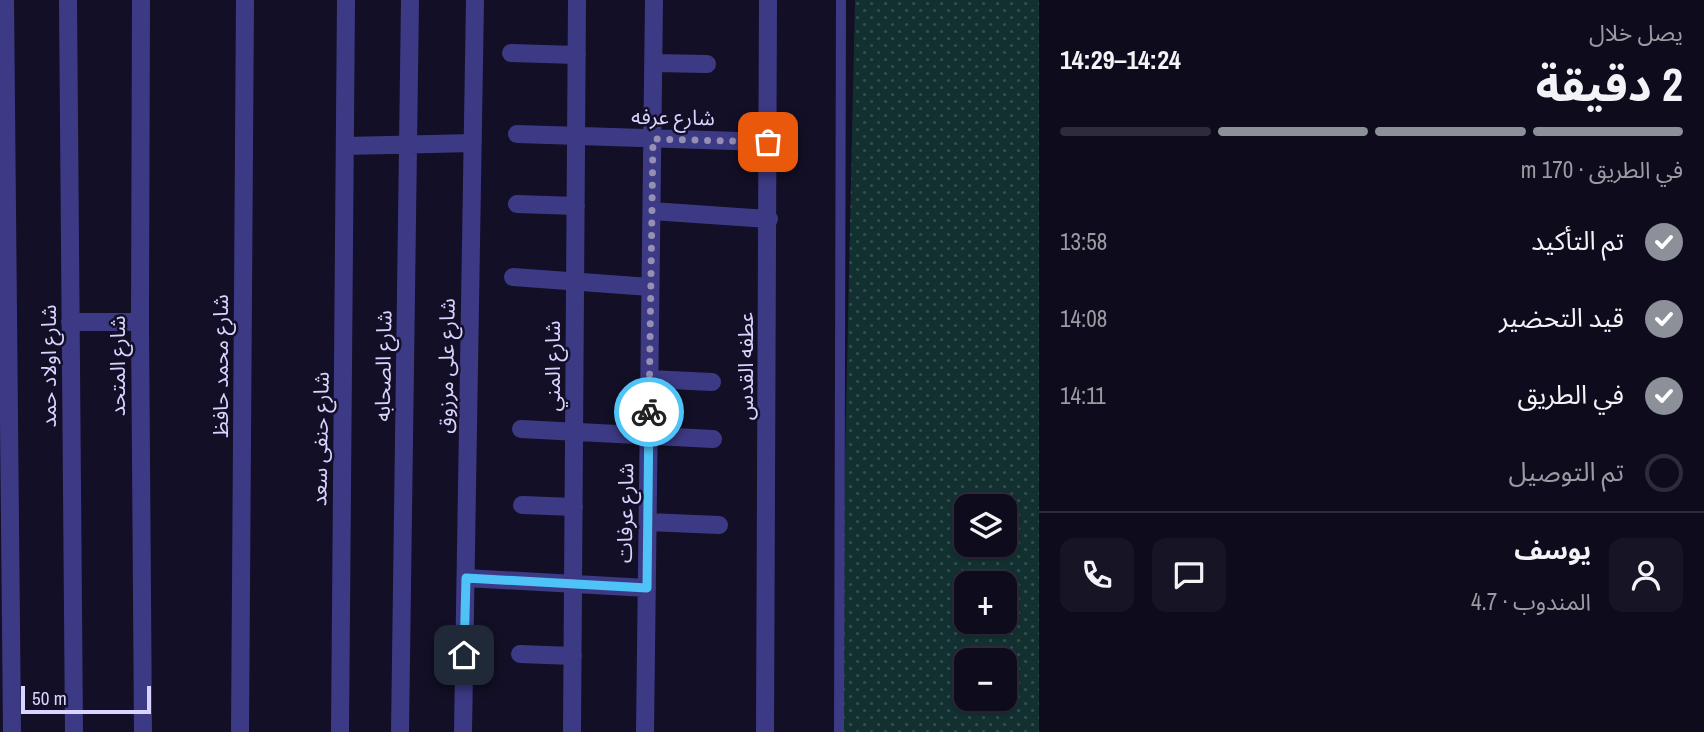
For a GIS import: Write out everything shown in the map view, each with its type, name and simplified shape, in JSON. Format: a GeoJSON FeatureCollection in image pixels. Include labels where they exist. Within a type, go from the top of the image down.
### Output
{"type":"FeatureCollection","features":[{"type":"Feature","properties":{"kind":"street"},"geometry":{"type":"LineString","coordinates":[[5,0],[12,732]]}},
{"type":"Feature","properties":{"kind":"street","name":"شارع اولاد حمد"},"geometry":{"type":"LineString","coordinates":[[68,0],[74,732]]}},
{"type":"Feature","properties":{"kind":"street","name":"شارع المتحد"},"geometry":{"type":"LineString","coordinates":[[141,0],[143,732]]}},
{"type":"Feature","properties":{"kind":"street","name":"شارع محمد حافظ"},"geometry":{"type":"LineString","coordinates":[[240,732],[245,0]]}},
{"type":"Feature","properties":{"kind":"street","name":"شارع حنفى سعد"},"geometry":{"type":"LineString","coordinates":[[340,732],[346,0]]}},
{"type":"Feature","properties":{"kind":"street","name":"شارع الصحابه"},"geometry":{"type":"LineString","coordinates":[[400,732],[410,0]]}},
{"type":"Feature","properties":{"kind":"street","name":"شارع على مرزوق"},"geometry":{"type":"LineString","coordinates":[[463,732],[475,0]]}},
{"type":"Feature","properties":{"kind":"street","name":"شارع المني"},"geometry":{"type":"LineString","coordinates":[[572,732],[578,0]]}},
{"type":"Feature","properties":{"kind":"street","name":"شارع عرفات"},"geometry":{"type":"LineString","coordinates":[[645,732],[654,0]]}},
{"type":"Feature","properties":{"kind":"street","name":"عطفه القدس"},"geometry":{"type":"LineString","coordinates":[[765,732],[768,0]]}},
{"type":"Feature","properties":{"kind":"street"},"geometry":{"type":"LineString","coordinates":[[511,53],[577,55]]}},
{"type":"Feature","properties":{"kind":"street"},"geometry":{"type":"LineString","coordinates":[[654,63],[708,64]]}},
{"type":"Feature","properties":{"kind":"street","name":"شارع عرفه"},"geometry":{"type":"LineString","coordinates":[[517,134],[768,142]]}},
{"type":"Feature","properties":{"kind":"street"},"geometry":{"type":"LineString","coordinates":[[345,146],[473,143]]}},
{"type":"Feature","properties":{"kind":"street"},"geometry":{"type":"LineString","coordinates":[[517,204],[576,206]]}},
{"type":"Feature","properties":{"kind":"street"},"geometry":{"type":"LineString","coordinates":[[652,211],[769,219]]}},
{"type":"Feature","properties":{"kind":"street"},"geometry":{"type":"LineString","coordinates":[[513,277],[650,287]]}},
{"type":"Feature","properties":{"kind":"street"},"geometry":{"type":"LineString","coordinates":[[70,321],[140,321]]}},
{"type":"Feature","properties":{"kind":"street","name":"عطفه القدس"},"geometry":{"type":"LineString","coordinates":[[649,379],[712,382]]}},
{"type":"Feature","properties":{"kind":"street"},"geometry":{"type":"LineString","coordinates":[[521,429],[713,439]]}},
{"type":"Feature","properties":{"kind":"street"},"geometry":{"type":"LineString","coordinates":[[522,506],[574,507]]}},
{"type":"Feature","properties":{"kind":"street"},"geometry":{"type":"LineString","coordinates":[[648,522],[719,525]]}},
{"type":"Feature","properties":{"kind":"street"},"geometry":{"type":"LineString","coordinates":[[466,578],[647,588]]}},
{"type":"Feature","properties":{"kind":"street"},"geometry":{"type":"LineString","coordinates":[[520,654],[573,656]]}},
{"type":"Feature","properties":{"kind":"lane"},"geometry":{"type":"LineString","coordinates":[[839,732],[841,0]]}},
{"type":"Feature","properties":{"kind":"green space"},"geometry":{"type":"Polygon","coordinates":[[[855,0],[1039,0],[1039,732],[839,732],[855,0]]]}},
{"type":"Feature","properties":{"kind":"way so far"},"geometry":{"type":"LineString","coordinates":[[649,412],[653,139],[768,142]]}},
{"type":"Feature","properties":{"kind":"route"},"geometry":{"type":"LineString","coordinates":[[464,655],[466,578],[647,588],[649,412]]}}]}
